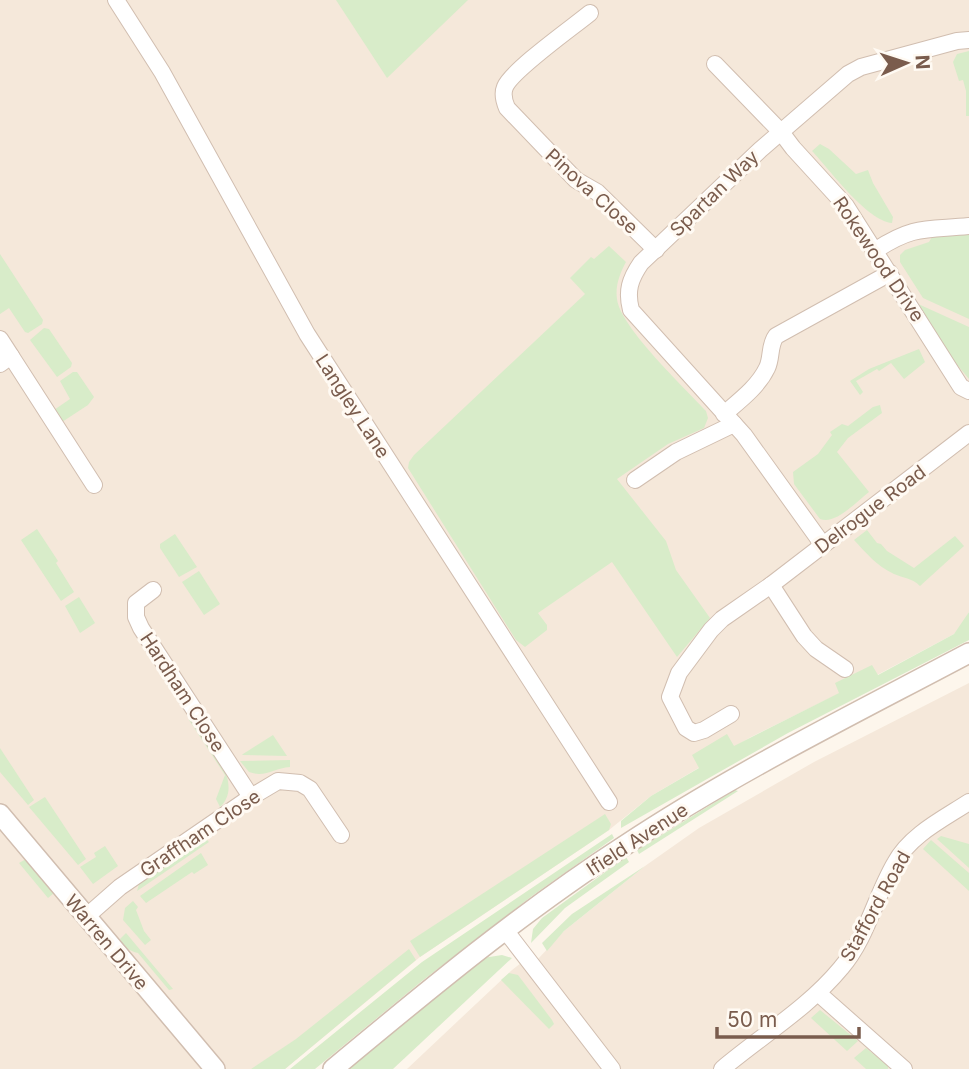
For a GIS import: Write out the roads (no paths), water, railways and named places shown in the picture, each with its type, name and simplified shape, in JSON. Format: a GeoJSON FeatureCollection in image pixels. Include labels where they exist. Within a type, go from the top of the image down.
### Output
{"type":"FeatureCollection","features":[{"type":"Feature","properties":{"kind":"street","name":"Langley Lane"},"geometry":{"type":"LineString","coordinates":[[116,0],[174,93],[307,334],[609,802]]}},
{"type":"Feature","properties":{"kind":"street","name":"Pinova Close"},"geometry":{"type":"LineString","coordinates":[[590,13],[511,77],[503,92],[504,100],[507,108],[576,180],[597,192],[656,250]]}},
{"type":"Feature","properties":{"kind":"street","name":"Spartan Way"},"geometry":{"type":"LineString","coordinates":[[822,545],[729,419],[631,310],[629,286],[633,275],[656,250],[760,150],[848,74],[873,64],[969,40]]}},
{"type":"Feature","properties":{"kind":"street","name":"Rokewood Drive"},"geometry":{"type":"LineString","coordinates":[[715,64],[781,132],[846,206],[961,387],[969,391]]}},
{"type":"Feature","properties":{"kind":"street"},"geometry":{"type":"LineString","coordinates":[[876,250],[914,230],[969,226]]}},
{"type":"Feature","properties":{"kind":"street"},"geometry":{"type":"LineString","coordinates":[[635,480],[729,419],[767,369],[772,341],[776,336],[890,272]]}},
{"type":"Feature","properties":{"kind":"street"},"geometry":{"type":"LineString","coordinates":[[0,340],[6,360],[94,485]]}},
{"type":"Feature","properties":{"kind":"street","name":"Delrogue Road"},"geometry":{"type":"LineString","coordinates":[[731,714],[694,733],[686,728],[672,704],[671,690],[679,673],[711,630],[733,610],[771,585],[969,433]]}},
{"type":"Feature","properties":{"kind":"street"},"geometry":{"type":"LineString","coordinates":[[771,585],[804,636],[816,649],[845,669]]}},
{"type":"Feature","properties":{"kind":"street","name":"Hardham Close"},"geometry":{"type":"LineString","coordinates":[[153,590],[136,603],[136,617],[141,628],[251,797]]}},
{"type":"Feature","properties":{"kind":"street","name":"Ifield Avenue"},"geometry":{"type":"LineString","coordinates":[[333,1069],[505,930],[626,845],[716,788],[969,653]]}},
{"type":"Feature","properties":{"kind":"street","name":"Graffham Close"},"geometry":{"type":"LineString","coordinates":[[87,916],[120,887],[278,781],[300,783],[310,789],[341,835]]}},
{"type":"Feature","properties":{"kind":"street","name":"Stafford Road"},"geometry":{"type":"LineString","coordinates":[[722,1069],[818,993],[855,949],[895,863],[906,847],[921,834],[966,808]]}},
{"type":"Feature","properties":{"kind":"street","name":"Warren Drive"},"geometry":{"type":"LineString","coordinates":[[0,814],[215,1069]]}},
{"type":"Feature","properties":{"kind":"street"},"geometry":{"type":"LineString","coordinates":[[505,930],[612,1069]]}},
{"type":"Feature","properties":{"kind":"street"},"geometry":{"type":"LineString","coordinates":[[818,993],[904,1069]]}}]}
